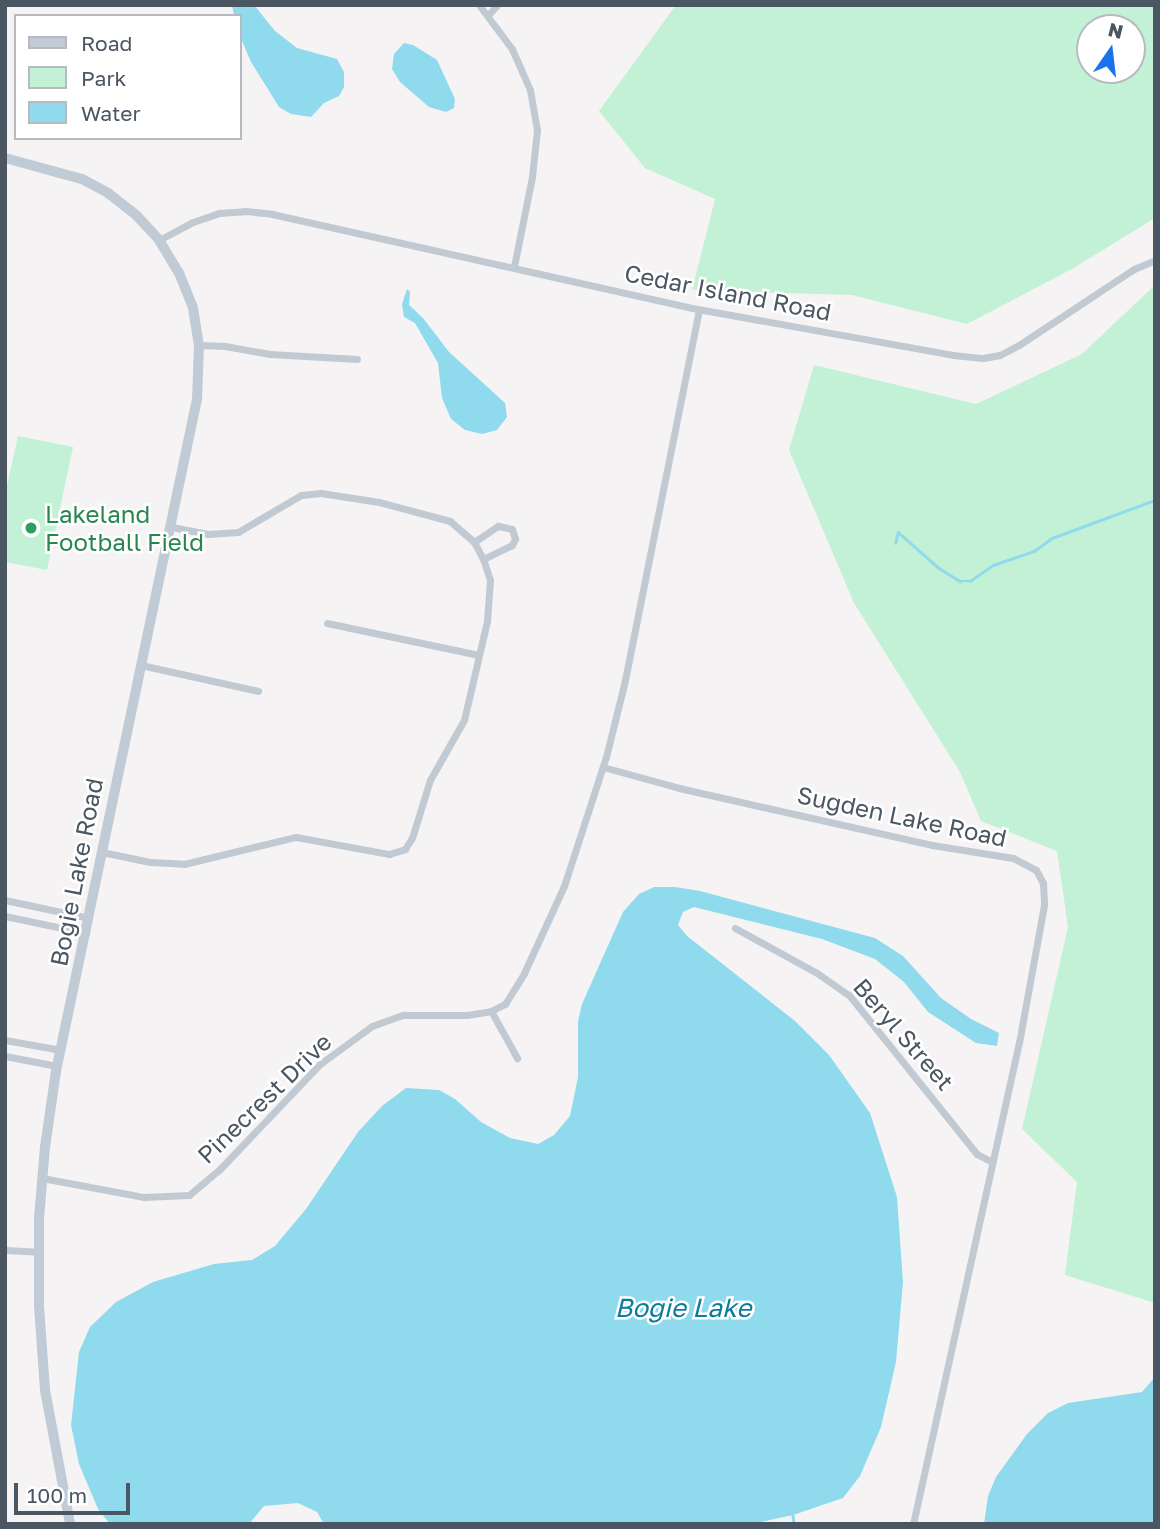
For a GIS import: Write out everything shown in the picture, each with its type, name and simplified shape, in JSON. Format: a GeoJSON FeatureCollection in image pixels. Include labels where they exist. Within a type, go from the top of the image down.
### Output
{"type":"FeatureCollection","features":[{"type":"Feature","properties":{"kind":"main road","name":"Bogie Lake Road"},"geometry":{"type":"LineString","coordinates":[[5,158],[60,171],[96,186],[126,206],[159,240],[185,285],[200,345],[197,399],[57,1066],[42,1178],[39,1306],[45,1390],[70,1524]]}},
{"type":"Feature","properties":{"kind":"street"},"geometry":{"type":"LineString","coordinates":[[479,5],[489,14],[512,50],[530,90],[535,117],[536,142],[514,266]]}},
{"type":"Feature","properties":{"kind":"street"},"geometry":{"type":"LineString","coordinates":[[489,14],[497,5]]}},
{"type":"Feature","properties":{"kind":"street","name":"Cedar Island Road"},"geometry":{"type":"LineString","coordinates":[[159,240],[193,222],[219,213],[245,211],[272,214],[699,309],[953,355],[983,358],[1000,355],[1019,345],[1134,269],[1155,260]]}},
{"type":"Feature","properties":{"kind":"street"},"geometry":{"type":"LineString","coordinates":[[517,1058],[491,1011],[505,1004],[524,973],[564,886],[603,767],[625,680],[699,309]]}},
{"type":"Feature","properties":{"kind":"street"},"geometry":{"type":"LineString","coordinates":[[200,345],[225,346],[270,355],[356,359]]}},
{"type":"Feature","properties":{"kind":"street"},"geometry":{"type":"LineString","coordinates":[[102,852],[150,862],[184,864],[296,837],[389,854],[405,849],[412,838],[429,780],[460,730],[480,655],[490,602],[490,580],[474,542],[450,521],[368,500],[321,493],[301,495],[238,532],[208,534],[172,527]]}},
{"type":"Feature","properties":{"kind":"street"},"geometry":{"type":"LineString","coordinates":[[474,542],[498,526],[512,529],[515,539],[512,545],[483,559]]}},
{"type":"Feature","properties":{"kind":"street"},"geometry":{"type":"LineString","coordinates":[[327,623],[480,655]]}},
{"type":"Feature","properties":{"kind":"street"},"geometry":{"type":"LineString","coordinates":[[141,665],[258,691]]}},
{"type":"Feature","properties":{"kind":"street","name":"Sugden Lake Road"},"geometry":{"type":"LineString","coordinates":[[603,767],[679,788],[932,845],[1013,858],[1035,870],[1043,883],[1044,905],[1020,1042],[913,1524]]}},
{"type":"Feature","properties":{"kind":"street"},"geometry":{"type":"LineString","coordinates":[[5,900],[89,918]]}},
{"type":"Feature","properties":{"kind":"street"},"geometry":{"type":"LineString","coordinates":[[5,916],[86,933]]}},
{"type":"Feature","properties":{"kind":"street","name":"Beryl Street"},"geometry":{"type":"LineString","coordinates":[[735,928],[797,961],[849,995],[977,1154],[992,1162]]}},
{"type":"Feature","properties":{"kind":"street","name":"Pinecrest Drive"},"geometry":{"type":"LineString","coordinates":[[42,1178],[144,1197],[189,1195],[219,1170],[320,1064],[372,1026],[418,1013],[467,1015],[491,1011]]}},
{"type":"Feature","properties":{"kind":"street"},"geometry":{"type":"LineString","coordinates":[[5,1040],[61,1050]]}},
{"type":"Feature","properties":{"kind":"street"},"geometry":{"type":"LineString","coordinates":[[5,1056],[57,1066]]}},
{"type":"Feature","properties":{"kind":"street"},"geometry":{"type":"LineString","coordinates":[[5,1250],[39,1252]]}},
{"type":"Feature","properties":{"kind":"green space"},"geometry":{"type":"Polygon","coordinates":[[[676,5],[1155,5],[1155,218],[1072,269],[967,324],[852,295],[692,290],[715,199],[645,168],[599,111],[676,5]]]}},
{"type":"Feature","properties":{"kind":"green space"},"geometry":{"type":"Polygon","coordinates":[[[1155,285],[1155,1303],[1065,1275],[1077,1182],[1022,1129],[1068,927],[1057,851],[981,821],[960,772],[854,603],[789,450],[814,365],[976,404],[1082,354],[1155,285]]]}},
{"type":"Feature","properties":{"kind":"green space","name":"Lakeland Football Field"},"geometry":{"type":"Polygon","coordinates":[[[18,436],[73,447],[47,570],[5,562],[5,495],[18,436]]]}},
{"type":"Feature","properties":{"kind":"water"},"geometry":{"type":"Polygon","coordinates":[[[232,5],[254,5],[275,31],[297,48],[337,59],[344,72],[344,87],[339,96],[324,103],[311,117],[291,114],[279,107],[251,62],[242,41],[242,14],[234,14],[232,5]]]}},
{"type":"Feature","properties":{"kind":"water"},"geometry":{"type":"Polygon","coordinates":[[[404,43],[413,45],[437,60],[455,99],[454,108],[446,112],[429,107],[400,82],[392,69],[394,54],[404,43]]]}},
{"type":"Feature","properties":{"kind":"water"},"geometry":{"type":"Polygon","coordinates":[[[407,289],[410,292],[409,305],[423,318],[449,352],[505,403],[507,417],[497,430],[482,434],[465,430],[451,419],[442,398],[438,363],[415,323],[404,317],[402,304],[407,289]]]}},
{"type":"Feature","properties":{"kind":"water","name":"Bogie Lake"},"geometry":{"type":"Polygon","coordinates":[[[654,887],[700,891],[875,938],[903,956],[941,998],[971,1019],[999,1033],[997,1046],[976,1043],[928,1012],[904,982],[875,959],[822,939],[694,907],[683,912],[678,925],[687,936],[795,1021],[829,1055],[870,1113],[897,1197],[903,1282],[896,1362],[881,1427],[860,1476],[843,1498],[793,1515],[752,1524],[324,1524],[317,1512],[298,1503],[264,1506],[249,1524],[110,1524],[98,1509],[79,1464],[71,1425],[79,1352],[90,1327],[116,1302],[153,1282],[214,1264],[252,1260],[275,1246],[306,1209],[358,1132],[382,1106],[406,1088],[439,1090],[455,1099],[481,1122],[510,1138],[538,1144],[554,1135],[570,1116],[578,1077],[578,1021],[582,1004],[623,912],[639,894],[654,887]]]}},
{"type":"Feature","properties":{"kind":"water"},"geometry":{"type":"Polygon","coordinates":[[[1155,1377],[1155,1524],[984,1524],[988,1496],[996,1477],[1027,1434],[1048,1413],[1068,1403],[1142,1392],[1155,1377]]]}},
{"type":"Feature","properties":{"kind":"waterway"},"geometry":{"type":"LineString","coordinates":[[895,543],[898,532],[939,568],[960,581],[970,581],[993,565],[1034,551],[1052,538],[1155,500]]}},
{"type":"Feature","properties":{"kind":"waterway"},"geometry":{"type":"LineString","coordinates":[[793,1515],[794,1524]]}},
{"type":"Feature","properties":{"kind":"place","name":"Lakeland Football Field"},"geometry":{"type":"Point","coordinates":[31,528]}}]}
